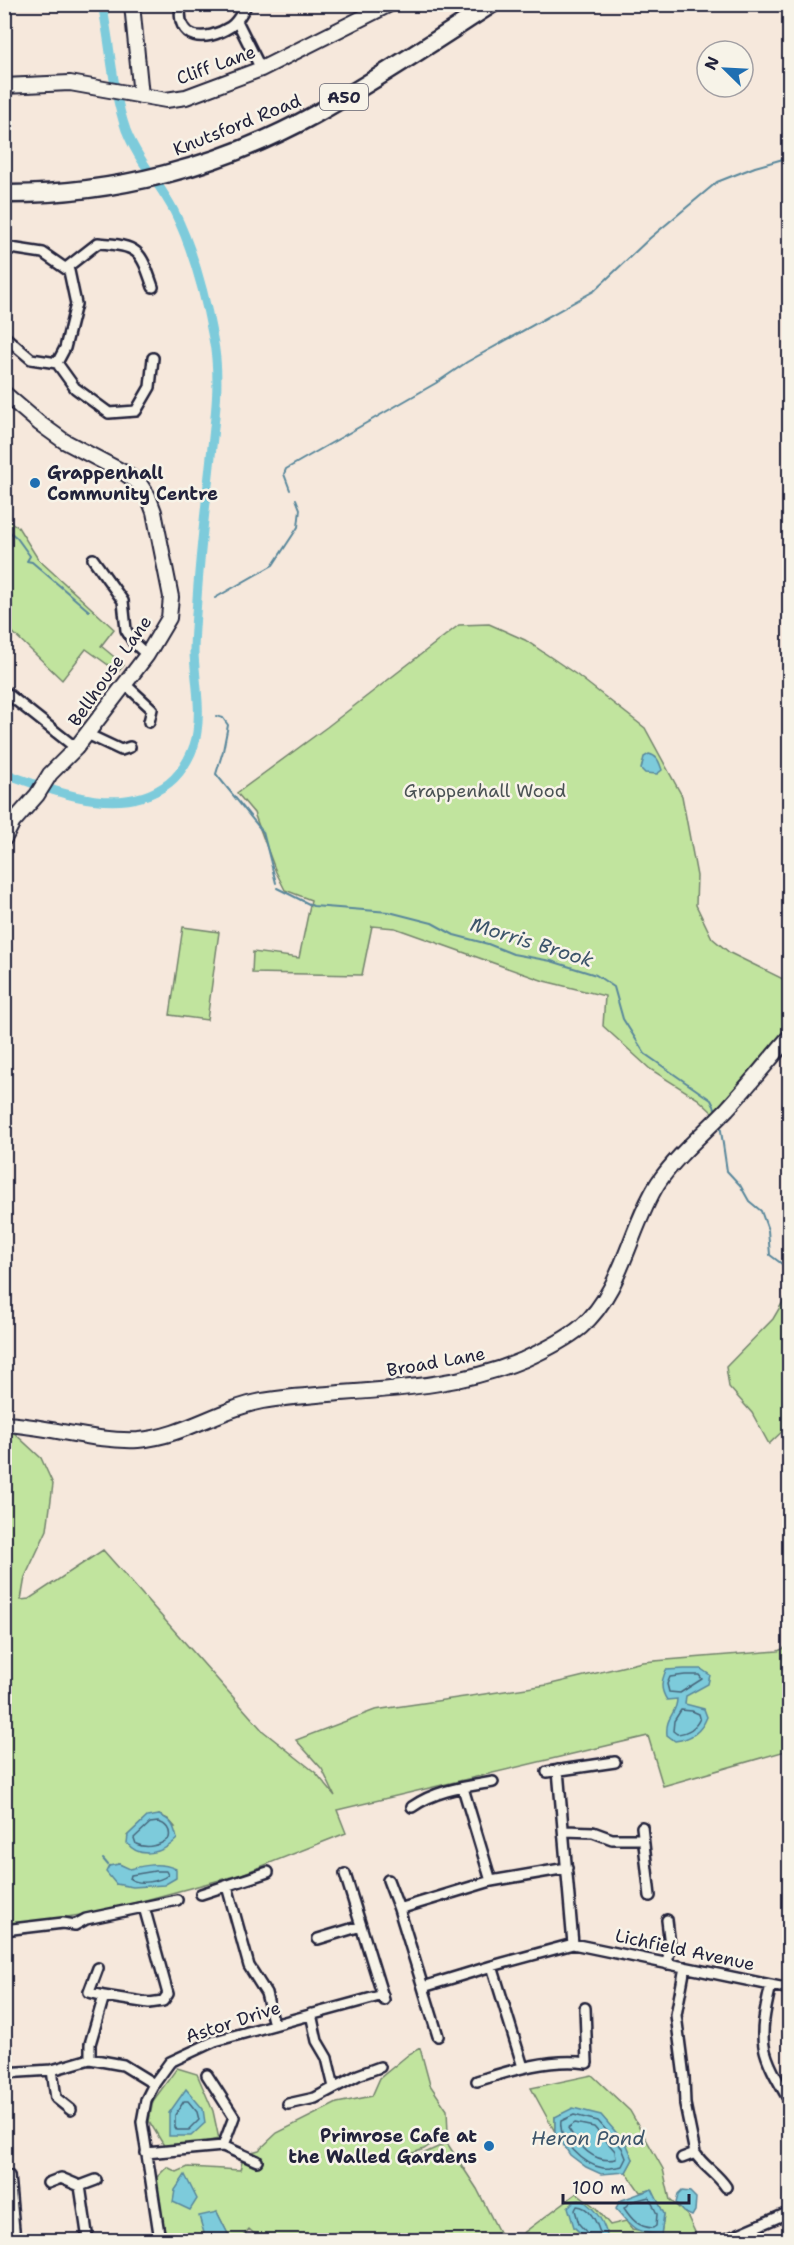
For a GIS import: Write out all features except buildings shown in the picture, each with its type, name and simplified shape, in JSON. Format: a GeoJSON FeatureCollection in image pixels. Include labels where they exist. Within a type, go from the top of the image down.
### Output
{"type":"FeatureCollection","features":[{"type":"Feature","properties":{"kind":"highway","name":"Knutsford Road"},"geometry":{"type":"LineString","coordinates":[[4,194],[57,193],[134,181],[168,173],[240,149],[313,116],[470,10],[492,4]]}},
{"type":"Feature","properties":{"kind":"street"},"geometry":{"type":"LineString","coordinates":[[132,4],[141,96]]}},
{"type":"Feature","properties":{"kind":"street"},"geometry":{"type":"LineString","coordinates":[[181,4],[182,23],[186,31],[197,38],[205,38],[231,27],[247,4]]}},
{"type":"Feature","properties":{"kind":"street","name":"Cliff Lane"},"geometry":{"type":"LineString","coordinates":[[4,86],[70,83],[166,100],[186,98],[261,69],[390,4]]}},
{"type":"Feature","properties":{"kind":"street"},"geometry":{"type":"LineString","coordinates":[[237,21],[261,69]]}},
{"type":"Feature","properties":{"kind":"street"},"geometry":{"type":"LineString","coordinates":[[66,268],[98,243],[126,245],[142,257],[153,287]]}},
{"type":"Feature","properties":{"kind":"street"},"geometry":{"type":"LineString","coordinates":[[4,247],[43,253],[69,271],[76,304],[65,348],[57,363]]}},
{"type":"Feature","properties":{"kind":"street"},"geometry":{"type":"LineString","coordinates":[[4,336],[31,359],[57,363],[75,388],[109,413],[136,411],[150,387],[153,358]]}},
{"type":"Feature","properties":{"kind":"street","name":"Bellhouse Lane"},"geometry":{"type":"LineString","coordinates":[[4,393],[64,441],[139,483],[148,496],[154,512],[171,597],[169,618],[147,655],[76,748],[50,774],[38,795],[14,822],[4,839]]}},
{"type":"Feature","properties":{"kind":"street"},"geometry":{"type":"LineString","coordinates":[[93,559],[123,601],[126,630],[134,643],[147,655]]}},
{"type":"Feature","properties":{"kind":"street"},"geometry":{"type":"LineString","coordinates":[[125,684],[152,708],[149,722]]}},
{"type":"Feature","properties":{"kind":"street"},"geometry":{"type":"LineString","coordinates":[[4,691],[76,748]]}},
{"type":"Feature","properties":{"kind":"street"},"geometry":{"type":"LineString","coordinates":[[87,734],[121,750],[130,747]]}},
{"type":"Feature","properties":{"kind":"street","name":"Broad Lane"},"geometry":{"type":"LineString","coordinates":[[4,1424],[115,1439],[150,1438],[178,1432],[236,1407],[263,1401],[423,1386],[459,1380],[491,1372],[535,1354],[571,1335],[593,1314],[617,1273],[659,1182],[789,1036]]}},
{"type":"Feature","properties":{"kind":"street"},"geometry":{"type":"LineString","coordinates":[[547,1772],[615,1762]]}},
{"type":"Feature","properties":{"kind":"street"},"geometry":{"type":"LineString","coordinates":[[423,1988],[573,1944],[558,1770]]}},
{"type":"Feature","properties":{"kind":"street"},"geometry":{"type":"LineString","coordinates":[[412,1807],[436,1793],[493,1782]]}},
{"type":"Feature","properties":{"kind":"street"},"geometry":{"type":"LineString","coordinates":[[463,1788],[491,1881]]}},
{"type":"Feature","properties":{"kind":"street"},"geometry":{"type":"LineString","coordinates":[[642,1827],[650,1896]]}},
{"type":"Feature","properties":{"kind":"street"},"geometry":{"type":"LineString","coordinates":[[565,1831],[593,1832],[612,1839],[643,1839]]}},
{"type":"Feature","properties":{"kind":"street"},"geometry":{"type":"LineString","coordinates":[[399,1909],[491,1881],[567,1868]]}},
{"type":"Feature","properties":{"kind":"street"},"geometry":{"type":"LineString","coordinates":[[201,1894],[268,1872]]}},
{"type":"Feature","properties":{"kind":"street","name":"Astor Drive"},"geometry":{"type":"LineString","coordinates":[[160,2241],[142,2122],[146,2100],[170,2062],[215,2041],[311,2014],[384,1997],[345,1874]]}},
{"type":"Feature","properties":{"kind":"street"},"geometry":{"type":"LineString","coordinates":[[388,1880],[438,2036]]}},
{"type":"Feature","properties":{"kind":"street"},"geometry":{"type":"LineString","coordinates":[[227,1886],[249,1966],[266,1993],[274,2025]]}},
{"type":"Feature","properties":{"kind":"street"},"geometry":{"type":"LineString","coordinates":[[4,1930],[63,1923],[75,1925],[86,1919],[177,1900]]}},
{"type":"Feature","properties":{"kind":"street"},"geometry":{"type":"LineString","coordinates":[[98,1968],[89,1992],[149,2003],[163,2001],[168,1994],[144,1907]]}},
{"type":"Feature","properties":{"kind":"street"},"geometry":{"type":"LineString","coordinates":[[667,1920],[670,1950],[667,1964]]}},
{"type":"Feature","properties":{"kind":"street"},"geometry":{"type":"LineString","coordinates":[[318,1939],[361,1926]]}},
{"type":"Feature","properties":{"kind":"street","name":"Lichfield Avenue"},"geometry":{"type":"LineString","coordinates":[[573,1944],[789,1989]]}},
{"type":"Feature","properties":{"kind":"street"},"geometry":{"type":"LineString","coordinates":[[492,1966],[523,2067]]}},
{"type":"Feature","properties":{"kind":"street"},"geometry":{"type":"LineString","coordinates":[[685,1967],[676,2008],[685,2104],[695,2153],[699,2160],[718,2174],[726,2187]]}},
{"type":"Feature","properties":{"kind":"street"},"geometry":{"type":"LineString","coordinates":[[771,1985],[762,2026],[762,2046],[789,2102]]}},
{"type":"Feature","properties":{"kind":"street"},"geometry":{"type":"LineString","coordinates":[[90,2059],[90,2044],[104,1996]]}},
{"type":"Feature","properties":{"kind":"street"},"geometry":{"type":"LineString","coordinates":[[477,2081],[523,2067],[587,2063],[585,2008]]}},
{"type":"Feature","properties":{"kind":"street"},"geometry":{"type":"LineString","coordinates":[[311,2014],[317,2041],[327,2058],[334,2087]]}},
{"type":"Feature","properties":{"kind":"street"},"geometry":{"type":"LineString","coordinates":[[4,2073],[52,2070],[90,2059],[123,2065],[154,2084]]}},
{"type":"Feature","properties":{"kind":"street"},"geometry":{"type":"LineString","coordinates":[[288,2104],[315,2098],[380,2067]]}},
{"type":"Feature","properties":{"kind":"street"},"geometry":{"type":"LineString","coordinates":[[52,2070],[56,2098],[71,2110]]}},
{"type":"Feature","properties":{"kind":"street"},"geometry":{"type":"LineString","coordinates":[[207,2075],[234,2117],[223,2146]]}},
{"type":"Feature","properties":{"kind":"street"},"geometry":{"type":"LineString","coordinates":[[146,2153],[223,2146],[258,2161]]}},
{"type":"Feature","properties":{"kind":"street"},"geometry":{"type":"LineString","coordinates":[[682,2158],[695,2153]]}},
{"type":"Feature","properties":{"kind":"street"},"geometry":{"type":"LineString","coordinates":[[9,2176],[15,2241]]}},
{"type":"Feature","properties":{"kind":"street"},"geometry":{"type":"LineString","coordinates":[[48,2183],[61,2178],[80,2186],[96,2180]]}},
{"type":"Feature","properties":{"kind":"street"},"geometry":{"type":"LineString","coordinates":[[80,2186],[88,2241]]}},
{"type":"Feature","properties":{"kind":"street"},"geometry":{"type":"LineString","coordinates":[[725,2241],[789,2212]]}},
{"type":"Feature","properties":{"kind":"green space"},"geometry":{"type":"Polygon","coordinates":[[[5,518],[18,527],[38,559],[114,629],[101,646],[124,665],[118,672],[86,649],[62,680],[5,625],[5,518]]]}},
{"type":"Feature","properties":{"kind":"green space","name":"Grappenhall Wood"},"geometry":{"type":"Polygon","coordinates":[[[489,624],[525,640],[577,675],[645,728],[682,796],[697,876],[696,905],[712,938],[730,953],[789,982],[789,1028],[715,1115],[698,1099],[650,1069],[603,1026],[605,996],[544,981],[395,928],[372,926],[362,975],[252,973],[253,952],[299,958],[311,900],[285,890],[254,813],[237,793],[459,625],[489,624]]]}},
{"type":"Feature","properties":{"kind":"green space"},"geometry":{"type":"Polygon","coordinates":[[[183,927],[219,932],[207,1020],[170,1015],[183,927]]]}},
{"type":"Feature","properties":{"kind":"green space"},"geometry":{"type":"Polygon","coordinates":[[[789,1250],[789,1425],[769,1444],[752,1413],[729,1387],[726,1367],[773,1319],[787,1295],[785,1251],[789,1250]]]}},
{"type":"Feature","properties":{"kind":"green space"},"geometry":{"type":"Polygon","coordinates":[[[5,1430],[13,1432],[41,1458],[53,1484],[47,1530],[25,1577],[21,1600],[29,1599],[103,1550],[263,1731],[316,1773],[335,1796],[322,1769],[296,1740],[375,1710],[547,1685],[642,1662],[778,1651],[789,1646],[789,1750],[663,1786],[648,1736],[337,1810],[346,1833],[242,1874],[101,1912],[5,1926],[5,1430]],[[159,1815],[142,1822],[128,1835],[175,1827],[168,1819],[159,1815]],[[119,1864],[116,1884],[154,1865],[130,1870],[119,1864]]]}},
{"type":"Feature","properties":{"kind":"green space"},"geometry":{"type":"Polygon","coordinates":[[[420,2048],[430,2085],[447,2110],[448,2133],[424,2149],[413,2153],[418,2156],[447,2143],[477,2189],[503,2240],[261,2240],[249,2229],[240,2240],[231,2240],[217,2212],[201,2240],[167,2240],[153,2181],[167,2167],[177,2172],[188,2167],[240,2170],[244,2154],[259,2150],[277,2133],[337,2103],[372,2096],[380,2078],[420,2048]]]}},
{"type":"Feature","properties":{"kind":"green space"},"geometry":{"type":"Polygon","coordinates":[[[177,2068],[197,2074],[213,2111],[219,2139],[166,2149],[149,2121],[153,2101],[177,2068]]]}},
{"type":"Feature","properties":{"kind":"green space"},"geometry":{"type":"Polygon","coordinates":[[[592,2075],[630,2111],[663,2169],[670,2200],[687,2215],[695,2232],[682,2237],[684,2240],[605,2240],[607,2239],[574,2227],[588,2240],[514,2240],[577,2193],[596,2208],[610,2225],[626,2221],[632,2229],[661,2234],[664,2214],[652,2190],[640,2192],[626,2172],[633,2159],[555,2117],[555,2132],[531,2088],[592,2075]]]}},
{"type":"Feature","properties":{"kind":"water"},"geometry":{"type":"Polygon","coordinates":[[[649,754],[660,764],[662,770],[657,774],[645,773],[641,769],[644,757],[649,754]]]}},
{"type":"Feature","properties":{"kind":"water"},"geometry":{"type":"Polygon","coordinates":[[[701,1669],[710,1675],[708,1684],[686,1696],[685,1704],[704,1709],[707,1717],[695,1734],[675,1741],[667,1735],[667,1729],[677,1699],[667,1700],[662,1689],[662,1682],[666,1670],[701,1669]]]}},
{"type":"Feature","properties":{"kind":"water"},"geometry":{"type":"Polygon","coordinates":[[[159,1815],[172,1824],[177,1839],[165,1848],[152,1853],[138,1852],[132,1848],[127,1843],[128,1835],[147,1817],[159,1815]]]}},
{"type":"Feature","properties":{"kind":"water"},"geometry":{"type":"Polygon","coordinates":[[[119,1864],[130,1869],[165,1865],[176,1869],[176,1878],[164,1885],[133,1887],[116,1884],[106,1872],[109,1866],[119,1864]]]}},
{"type":"Feature","properties":{"kind":"water"},"geometry":{"type":"Polygon","coordinates":[[[186,2089],[203,2109],[205,2123],[191,2136],[169,2136],[169,2113],[186,2089]]]}},
{"type":"Feature","properties":{"kind":"water","name":"Heron Pond"},"geometry":{"type":"Polygon","coordinates":[[[573,2108],[601,2115],[627,2145],[633,2159],[626,2172],[601,2174],[586,2167],[570,2155],[555,2132],[555,2117],[573,2108]]]}},
{"type":"Feature","properties":{"kind":"water"},"geometry":{"type":"Polygon","coordinates":[[[185,2175],[197,2199],[190,2210],[173,2202],[175,2190],[185,2175]]]}},
{"type":"Feature","properties":{"kind":"water"},"geometry":{"type":"Polygon","coordinates":[[[652,2189],[664,2214],[661,2235],[640,2231],[626,2221],[616,2209],[619,2201],[652,2189]]]}},
{"type":"Feature","properties":{"kind":"water"},"geometry":{"type":"Polygon","coordinates":[[[682,2191],[690,2192],[696,2198],[695,2211],[692,2216],[683,2212],[676,2203],[682,2191]]]}},
{"type":"Feature","properties":{"kind":"water"},"geometry":{"type":"Polygon","coordinates":[[[582,2200],[600,2217],[608,2240],[588,2240],[574,2227],[568,2207],[574,2201],[582,2200]]]}},
{"type":"Feature","properties":{"kind":"water"},"geometry":{"type":"Polygon","coordinates":[[[217,2212],[231,2240],[201,2240],[204,2233],[199,2216],[217,2212]]]}},
{"type":"Feature","properties":{"kind":"waterway"},"geometry":{"type":"LineString","coordinates":[[4,773],[87,799],[130,800],[150,794],[174,778],[191,753],[197,732],[194,640],[216,412],[217,367],[210,322],[193,257],[174,211],[136,151],[121,115],[102,4]]}},
{"type":"Feature","properties":{"kind":"waterway"},"geometry":{"type":"LineString","coordinates":[[290,490],[284,474],[286,469],[436,383],[467,362],[594,291],[650,238],[717,182],[755,167],[790,157]]}},
{"type":"Feature","properties":{"kind":"waterway"},"geometry":{"type":"LineString","coordinates":[[215,598],[273,565],[298,527],[300,509],[296,499]]}},
{"type":"Feature","properties":{"kind":"waterway"},"geometry":{"type":"LineString","coordinates":[[4,527],[17,538],[30,556],[27,561],[32,562],[89,611]]}},
{"type":"Feature","properties":{"kind":"waterway","name":"Morris Brook"},"geometry":{"type":"LineString","coordinates":[[216,716],[223,718],[228,725],[216,774],[263,832],[276,883]]}},
{"type":"Feature","properties":{"kind":"waterway","name":"Morris Brook"},"geometry":{"type":"LineString","coordinates":[[277,888],[313,906],[389,912],[432,923],[454,935],[488,944],[513,954],[551,961],[596,975],[614,987],[623,1019],[645,1054],[711,1100],[717,1112]]}},
{"type":"Feature","properties":{"kind":"waterway","name":"Morris Brook"},"geometry":{"type":"LineString","coordinates":[[720,1124],[727,1171],[740,1185],[749,1201],[761,1211],[768,1230],[770,1255],[790,1270]]}},
{"type":"Feature","properties":{"kind":"waterway"},"geometry":{"type":"LineString","coordinates":[[103,1859],[109,1866]]}},
{"type":"Feature","properties":{"kind":"place","name":"Grappenhall Community Centre"},"geometry":{"type":"Point","coordinates":[35,483]}},
{"type":"Feature","properties":{"kind":"place","name":"Primrose Cafe at the Walled Gardens"},"geometry":{"type":"Point","coordinates":[489,2146]}}]}
